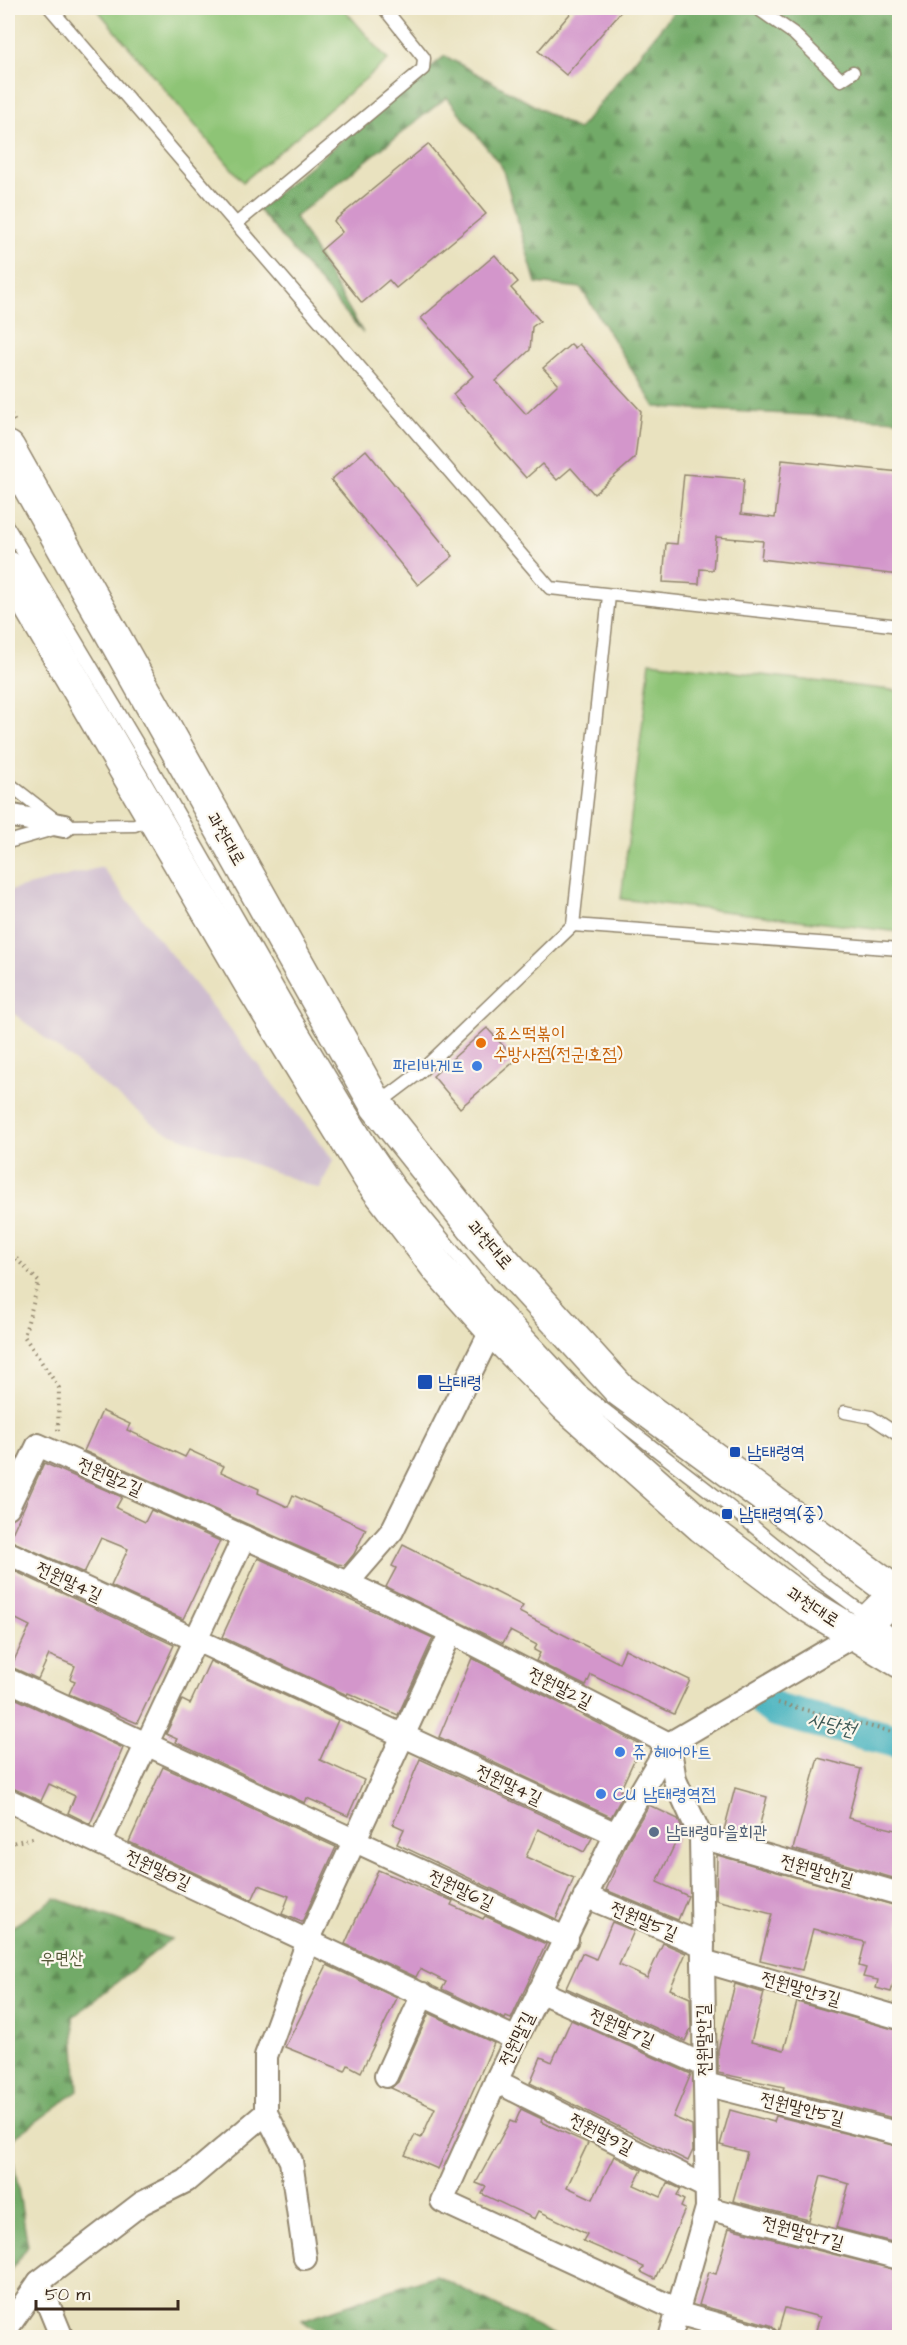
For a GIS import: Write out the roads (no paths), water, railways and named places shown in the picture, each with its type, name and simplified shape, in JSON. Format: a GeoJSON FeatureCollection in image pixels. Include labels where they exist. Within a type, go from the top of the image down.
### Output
{"type":"FeatureCollection","features":[{"type":"Feature","properties":{"kind":"main road"},"geometry":{"type":"LineString","coordinates":[[13,439],[174,804]]}},
{"type":"Feature","properties":{"kind":"main road","name":"과천대로"},"geometry":{"type":"LineString","coordinates":[[8,568],[174,804],[377,1106],[483,1239],[620,1389],[898,1593]]}},
{"type":"Feature","properties":{"kind":"main road","name":"과천대로"},"geometry":{"type":"LineString","coordinates":[[174,804],[370,1178],[439,1269],[492,1329],[566,1405],[702,1526],[801,1601],[863,1627],[900,1660]]}},
{"type":"Feature","properties":{"kind":"main road"},"geometry":{"type":"LineString","coordinates":[[863,1627],[898,1593]]}},
{"type":"Feature","properties":{"kind":"street"},"geometry":{"type":"LineString","coordinates":[[8,815],[64,826]]}},
{"type":"Feature","properties":{"kind":"street"},"geometry":{"type":"LineString","coordinates":[[347,1583],[392,1531],[492,1329]]}},
{"type":"Feature","properties":{"kind":"street","name":"전원말2길"},"geometry":{"type":"LineString","coordinates":[[8,1507],[38,1445],[451,1632],[669,1744]]}},
{"type":"Feature","properties":{"kind":"street"},"geometry":{"type":"LineString","coordinates":[[100,1842],[244,1537]]}},
{"type":"Feature","properties":{"kind":"street","name":"전원말4길"},"geometry":{"type":"LineString","coordinates":[[8,1553],[616,1834]]}},
{"type":"Feature","properties":{"kind":"street"},"geometry":{"type":"LineString","coordinates":[[669,1744],[762,1692],[863,1627]]}},
{"type":"Feature","properties":{"kind":"street"},"geometry":{"type":"LineString","coordinates":[[305,2258],[291,2161],[266,2113],[266,2056],[308,1941],[451,1632]]}},
{"type":"Feature","properties":{"kind":"street","name":"전원말6길"},"geometry":{"type":"LineString","coordinates":[[8,1680],[567,1939]]}},
{"type":"Feature","properties":{"kind":"street","name":"전원말길"},"geometry":{"type":"LineString","coordinates":[[669,1744],[616,1834],[585,1896],[567,1939],[496,2081],[442,2201],[677,2312]]}},
{"type":"Feature","properties":{"kind":"street","name":"전원말안길"},"geometry":{"type":"LineString","coordinates":[[669,1744],[675,1780],[701,1837],[706,2197],[670,2337]]}},
{"type":"Feature","properties":{"kind":"street","name":"전원말8길"},"geometry":{"type":"LineString","coordinates":[[8,1800],[516,2039]]}},
{"type":"Feature","properties":{"kind":"street","name":"전원말안1길"},"geometry":{"type":"LineString","coordinates":[[701,1837],[900,1894]]}},
{"type":"Feature","properties":{"kind":"street","name":"전원말5길"},"geometry":{"type":"LineString","coordinates":[[585,1896],[703,1953]]}},
{"type":"Feature","properties":{"kind":"street","name":"전원말안3길"},"geometry":{"type":"LineString","coordinates":[[703,1953],[900,2018]]}},
{"type":"Feature","properties":{"kind":"street","name":"전원말7길"},"geometry":{"type":"LineString","coordinates":[[539,1991],[705,2075]]}},
{"type":"Feature","properties":{"kind":"street"},"geometry":{"type":"LineString","coordinates":[[386,2076],[423,1994]]}},
{"type":"Feature","properties":{"kind":"street","name":"전원말안5길"},"geometry":{"type":"LineString","coordinates":[[705,2075],[900,2134]]}},
{"type":"Feature","properties":{"kind":"street","name":"전원말9길"},"geometry":{"type":"LineString","coordinates":[[496,2081],[706,2197]]}},
{"type":"Feature","properties":{"kind":"street"},"geometry":{"type":"LineString","coordinates":[[8,2327],[39,2282],[142,2203],[186,2181],[266,2113]]}},
{"type":"Feature","properties":{"kind":"street","name":"전원말안7길"},"geometry":{"type":"LineString","coordinates":[[706,2197],[900,2258]]}},
{"type":"Feature","properties":{"kind":"street"},"geometry":{"type":"LineString","coordinates":[[39,2282],[62,2337]]}},
{"type":"Feature","properties":{"kind":"street"},"geometry":{"type":"LineString","coordinates":[[677,2312],[766,2337]]}},
{"type":"Feature","properties":{"kind":"lane"},"geometry":{"type":"LineString","coordinates":[[50,8],[549,588],[900,626]]}},
{"type":"Feature","properties":{"kind":"lane"},"geometry":{"type":"LineString","coordinates":[[237,224],[423,69],[424,58],[384,8]]}},
{"type":"Feature","properties":{"kind":"lane"},"geometry":{"type":"LineString","coordinates":[[757,8],[793,33],[841,80],[853,72]]}},
{"type":"Feature","properties":{"kind":"lane"},"geometry":{"type":"LineString","coordinates":[[8,526],[174,804],[370,1143],[399,1185],[488,1293],[580,1391],[863,1627],[900,1640]]}},
{"type":"Feature","properties":{"kind":"lane"},"geometry":{"type":"LineString","coordinates":[[377,1106],[419,1073],[573,925],[609,596]]}},
{"type":"Feature","properties":{"kind":"lane"},"geometry":{"type":"LineString","coordinates":[[8,783],[64,826]]}},
{"type":"Feature","properties":{"kind":"lane"},"geometry":{"type":"LineString","coordinates":[[8,842],[64,826],[135,825],[174,804]]}},
{"type":"Feature","properties":{"kind":"lane"},"geometry":{"type":"LineString","coordinates":[[573,925],[900,949]]}},
{"type":"Feature","properties":{"kind":"lane"},"geometry":{"type":"LineString","coordinates":[[845,1412],[871,1417],[900,1436]]}},
{"type":"Feature","properties":{"kind":"waterway","name":"사당천"},"geometry":{"type":"LineString","coordinates":[[766,1703],[775,1710],[900,1742]]}},
{"type":"Feature","properties":{"kind":"place","name":"죠스떡볶이 수방사점(전군1호점)"},"geometry":{"type":"Point","coordinates":[481,1043]}},
{"type":"Feature","properties":{"kind":"place","name":"파리바게뜨"},"geometry":{"type":"Point","coordinates":[477,1066]}},
{"type":"Feature","properties":{"kind":"place","name":"남태령"},"geometry":{"type":"Point","coordinates":[425,1382]}},
{"type":"Feature","properties":{"kind":"place","name":"남태령역"},"geometry":{"type":"Point","coordinates":[735,1452]}},
{"type":"Feature","properties":{"kind":"place","name":"남태령역(중)"},"geometry":{"type":"Point","coordinates":[727,1514]}},
{"type":"Feature","properties":{"kind":"place","name":"쥬 헤어아트"},"geometry":{"type":"Point","coordinates":[620,1752]}},
{"type":"Feature","properties":{"kind":"place","name":"CU 남태령역점"},"geometry":{"type":"Point","coordinates":[601,1794]}},
{"type":"Feature","properties":{"kind":"place","name":"남태령마을회관"},"geometry":{"type":"Point","coordinates":[654,1832]}},
{"type":"Feature","properties":{"kind":"park label","name":"우면산"},"geometry":{"type":"Point","coordinates":[62,1958]}}]}
